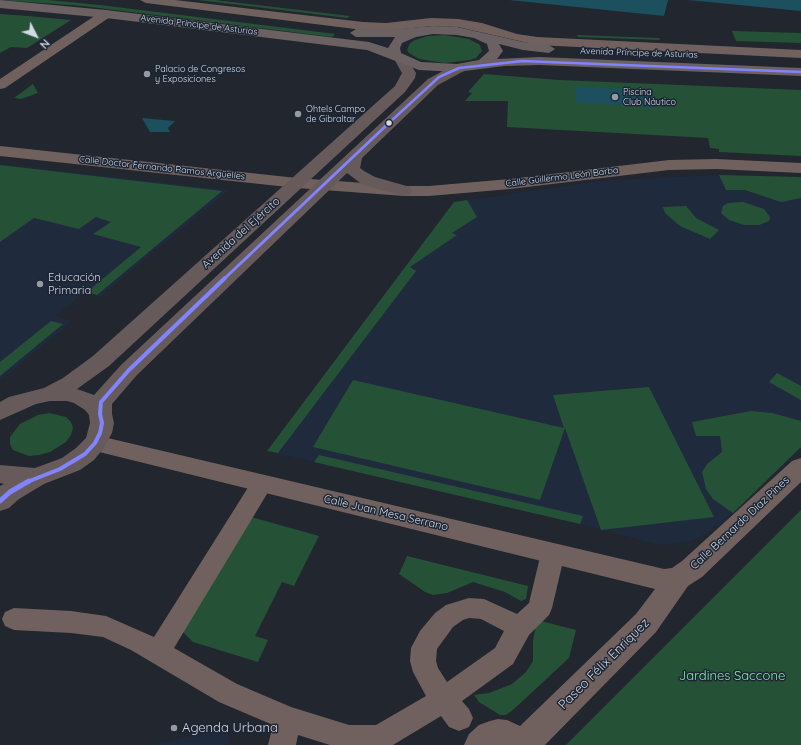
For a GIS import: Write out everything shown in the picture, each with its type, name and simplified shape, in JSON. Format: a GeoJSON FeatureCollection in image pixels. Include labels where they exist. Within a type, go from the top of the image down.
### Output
{"type":"FeatureCollection","features":[{"type":"Feature","properties":{"kind":"highway","name":"Avenida Príncipe de Asturias"},"geometry":{"type":"LineString","coordinates":[[0,4],[106,14],[369,46],[431,68],[466,67],[504,62],[539,61],[801,72]]}},
{"type":"Feature","properties":{"kind":"highway","name":"Avenida Príncipe de Asturias"},"geometry":{"type":"LineString","coordinates":[[125,4],[363,33],[386,34],[457,31],[504,42],[540,48],[801,59]]}},
{"type":"Feature","properties":{"kind":"highway"},"geometry":{"type":"LineString","coordinates":[[398,57],[394,48],[397,41],[404,37],[422,32]]}},
{"type":"Feature","properties":{"kind":"highway"},"geometry":{"type":"LineString","coordinates":[[466,67],[490,59],[496,51],[492,42],[478,35]]}},
{"type":"Feature","properties":{"kind":"main road","name":"Avenida del Ejército"},"geometry":{"type":"LineString","coordinates":[[50,394],[71,384],[101,361],[400,89],[408,78],[409,73],[398,57]]}},
{"type":"Feature","properties":{"kind":"main road","name":"Avenida del Ejército"},"geometry":{"type":"LineString","coordinates":[[95,443],[100,433],[102,423],[100,414],[101,402],[129,370],[355,154],[433,82],[466,67]]}},
{"type":"Feature","properties":{"kind":"main road"},"geometry":{"type":"LineString","coordinates":[[355,154],[352,169],[358,174],[369,181],[404,192]]}},
{"type":"Feature","properties":{"kind":"main road"},"geometry":{"type":"LineString","coordinates":[[1,411],[33,397],[50,394],[67,394],[82,398],[93,405],[100,414]]}},
{"type":"Feature","properties":{"kind":"main road"},"geometry":{"type":"LineString","coordinates":[[0,501],[10,492],[37,477],[71,464],[85,454],[95,443]]}},
{"type":"Feature","properties":{"kind":"main road"},"geometry":{"type":"LineString","coordinates":[[0,474],[20,477],[37,477]]}},
{"type":"Feature","properties":{"kind":"street"},"geometry":{"type":"LineString","coordinates":[[146,0],[373,27],[431,22],[458,23],[482,27],[515,37],[537,40],[801,54]]}},
{"type":"Feature","properties":{"kind":"street"},"geometry":{"type":"LineString","coordinates":[[0,85],[106,14]]}},
{"type":"Feature","properties":{"kind":"street","name":"Calle Doctor Fernando Ramos Argüelles"},"geometry":{"type":"LineString","coordinates":[[0,151],[323,185]]}},
{"type":"Feature","properties":{"kind":"street","name":"Calle Guillermo León Barba"},"geometry":{"type":"LineString","coordinates":[[323,185],[404,192],[503,185],[669,165],[716,164],[801,168]]}},
{"type":"Feature","properties":{"kind":"street","name":"Calle Juan Mesa Serrano"},"geometry":{"type":"LineString","coordinates":[[95,443],[653,578],[664,580],[678,578]]}},
{"type":"Feature","properties":{"kind":"street","name":"Calle Bernardo Díaz Pines"},"geometry":{"type":"LineString","coordinates":[[678,578],[692,569],[801,467]]}},
{"type":"Feature","properties":{"kind":"street"},"geometry":{"type":"LineString","coordinates":[[158,652],[262,484]]}},
{"type":"Feature","properties":{"kind":"street"},"geometry":{"type":"LineString","coordinates":[[14,619],[71,622],[106,628],[140,642],[228,693],[288,719],[349,738],[373,739],[451,709],[504,656],[520,627],[540,608],[553,553]]}},
{"type":"Feature","properties":{"kind":"street","name":"Paseo Félix Enriquez"},"geometry":{"type":"LineString","coordinates":[[480,745],[490,736],[498,734],[507,735],[522,745],[646,623],[678,578]]}},
{"type":"Feature","properties":{"kind":"street"},"geometry":{"type":"LineString","coordinates":[[451,709],[426,672],[423,661],[424,648],[444,620],[456,612],[469,608],[484,609],[520,627]]}},
{"type":"Feature","properties":{"kind":"street"},"geometry":{"type":"LineString","coordinates":[[282,745],[288,719]]}},
{"type":"Feature","properties":{"kind":"shaded area"},"geometry":{"type":"Polygon","coordinates":[[[509,0],[668,0],[664,16],[509,0]]]}},
{"type":"Feature","properties":{"kind":"shaded area"},"geometry":{"type":"Polygon","coordinates":[[[688,0],[801,0],[801,11],[688,0]]]}},
{"type":"Feature","properties":{"kind":"shaded area","name":"Piscina Club Náutico"},"geometry":{"type":"Polygon","coordinates":[[[575,86],[653,91],[656,106],[650,109],[644,106],[576,103],[575,86]]]}},
{"type":"Feature","properties":{"kind":"shaded area"},"geometry":{"type":"Polygon","coordinates":[[[142,118],[175,121],[168,128],[170,132],[150,132],[142,118]]]}},
{"type":"Feature","properties":{"kind":"shaded area"},"geometry":{"type":"Polygon","coordinates":[[[0,164],[229,190],[100,297],[84,293],[55,316],[72,321],[0,381],[0,164]]]}},
{"type":"Feature","properties":{"kind":"shaded area"},"geometry":{"type":"Polygon","coordinates":[[[719,175],[801,178],[801,447],[721,524],[707,533],[692,541],[659,545],[580,524],[267,451],[454,202],[609,180],[719,175]]]}},
{"type":"Feature","properties":{"kind":"shaded area"},"geometry":{"type":"Polygon","coordinates":[[[227,728],[230,745],[152,745],[192,736],[227,728]]]}},
{"type":"Feature","properties":{"kind":"green space"},"geometry":{"type":"Polygon","coordinates":[[[1,0],[48,0],[100,5],[335,34],[332,37],[83,6],[1,0]]]}},
{"type":"Feature","properties":{"kind":"green space"},"geometry":{"type":"Polygon","coordinates":[[[198,0],[215,0],[350,16],[347,18],[198,0]]]}},
{"type":"Feature","properties":{"kind":"green space"},"geometry":{"type":"Polygon","coordinates":[[[0,14],[71,20],[27,48],[11,47],[0,53],[0,14]]]}},
{"type":"Feature","properties":{"kind":"green space"},"geometry":{"type":"Polygon","coordinates":[[[732,31],[801,33],[801,43],[736,41],[732,31]]]}},
{"type":"Feature","properties":{"kind":"green space"},"geometry":{"type":"Polygon","coordinates":[[[445,35],[469,39],[480,45],[482,51],[476,58],[470,60],[444,63],[419,59],[407,50],[410,43],[415,40],[428,36],[445,35]]]}},
{"type":"Feature","properties":{"kind":"green space"},"geometry":{"type":"Polygon","coordinates":[[[577,35],[659,38],[660,40],[578,37],[577,35]]]}},
{"type":"Feature","properties":{"kind":"green space"},"geometry":{"type":"Polygon","coordinates":[[[484,74],[559,80],[801,90],[801,156],[719,152],[719,149],[710,148],[708,138],[507,127],[508,101],[465,101],[472,93],[468,92],[484,74]]]}},
{"type":"Feature","properties":{"kind":"green space"},"geometry":{"type":"Polygon","coordinates":[[[33,84],[38,93],[21,99],[14,98],[33,84]]]}},
{"type":"Feature","properties":{"kind":"green space"},"geometry":{"type":"Polygon","coordinates":[[[0,165],[222,191],[97,295],[87,292],[141,247],[93,234],[111,222],[96,217],[79,229],[34,218],[0,242],[0,165]]]}},
{"type":"Feature","properties":{"kind":"green space"},"geometry":{"type":"Polygon","coordinates":[[[719,175],[801,177],[801,198],[781,202],[745,190],[726,190],[719,175]]]}},
{"type":"Feature","properties":{"kind":"green space"},"geometry":{"type":"Polygon","coordinates":[[[467,200],[477,217],[452,233],[457,235],[410,267],[416,271],[278,453],[267,451],[454,202],[467,200]]]}},
{"type":"Feature","properties":{"kind":"green space"},"geometry":{"type":"Polygon","coordinates":[[[743,202],[764,209],[770,217],[769,221],[759,225],[744,225],[729,220],[721,213],[723,206],[728,203],[743,202]]]}},
{"type":"Feature","properties":{"kind":"green space"},"geometry":{"type":"Polygon","coordinates":[[[686,206],[696,218],[719,230],[710,239],[680,226],[665,213],[663,207],[686,206]]]}},
{"type":"Feature","properties":{"kind":"green space"},"geometry":{"type":"Polygon","coordinates":[[[51,321],[63,324],[0,376],[0,362],[51,321]]]}},
{"type":"Feature","properties":{"kind":"green space"},"geometry":{"type":"Polygon","coordinates":[[[777,373],[801,386],[801,400],[769,382],[777,373]]]}},
{"type":"Feature","properties":{"kind":"green space"},"geometry":{"type":"Polygon","coordinates":[[[353,380],[564,428],[553,395],[649,387],[714,517],[601,530],[565,428],[540,500],[313,447],[353,380]]]}},
{"type":"Feature","properties":{"kind":"green space"},"geometry":{"type":"Polygon","coordinates":[[[751,411],[772,413],[801,421],[801,447],[733,513],[713,499],[706,489],[702,472],[707,464],[722,452],[720,436],[696,436],[692,422],[751,411]]]}},
{"type":"Feature","properties":{"kind":"green space"},"geometry":{"type":"Polygon","coordinates":[[[49,413],[66,417],[71,422],[73,428],[71,435],[66,442],[50,452],[39,455],[29,456],[13,450],[10,444],[10,437],[20,424],[38,415],[49,413]]]}},
{"type":"Feature","properties":{"kind":"green space"},"geometry":{"type":"Polygon","coordinates":[[[319,455],[583,516],[580,524],[314,462],[319,455]]]}},
{"type":"Feature","properties":{"kind":"green space","name":"Jardines Saccone"},"geometry":{"type":"Polygon","coordinates":[[[801,510],[801,745],[566,745],[801,510]]]}},
{"type":"Feature","properties":{"kind":"green space"},"geometry":{"type":"Polygon","coordinates":[[[244,515],[319,536],[294,586],[282,582],[255,636],[268,640],[258,662],[193,642],[183,632],[244,515]]]}},
{"type":"Feature","properties":{"kind":"green space"},"geometry":{"type":"Polygon","coordinates":[[[407,556],[528,586],[526,599],[521,601],[505,592],[473,582],[447,593],[433,595],[425,592],[399,574],[407,556]]]}},
{"type":"Feature","properties":{"kind":"green space"},"geometry":{"type":"Polygon","coordinates":[[[537,620],[576,630],[569,658],[514,709],[506,715],[500,715],[479,702],[474,695],[489,693],[512,684],[526,672],[533,661],[533,640],[537,620]]]}},
{"type":"Feature","properties":{"kind":"transit line"},"geometry":{"type":"LineString","coordinates":[[0,501],[10,492],[37,477],[60,469],[85,454],[95,443],[100,433],[102,423],[100,414],[101,402],[129,370],[355,154],[439,77],[459,68],[522,61],[801,72]]}},
{"type":"Feature","properties":{"kind":"place","name":"Palacio de Congresos y Exposiciones"},"geometry":{"type":"Point","coordinates":[147,74]}},
{"type":"Feature","properties":{"kind":"place","name":"Piscina Club Náutico"},"geometry":{"type":"Point","coordinates":[615,97]}},
{"type":"Feature","properties":{"kind":"place","name":"Ohtels Campo de Gibraltar"},"geometry":{"type":"Point","coordinates":[298,114]}},
{"type":"Feature","properties":{"kind":"place","name":"Educación Primaria"},"geometry":{"type":"Point","coordinates":[40,284]}},
{"type":"Feature","properties":{"kind":"place","name":"Agenda Urbana"},"geometry":{"type":"Point","coordinates":[174,728]}}]}
